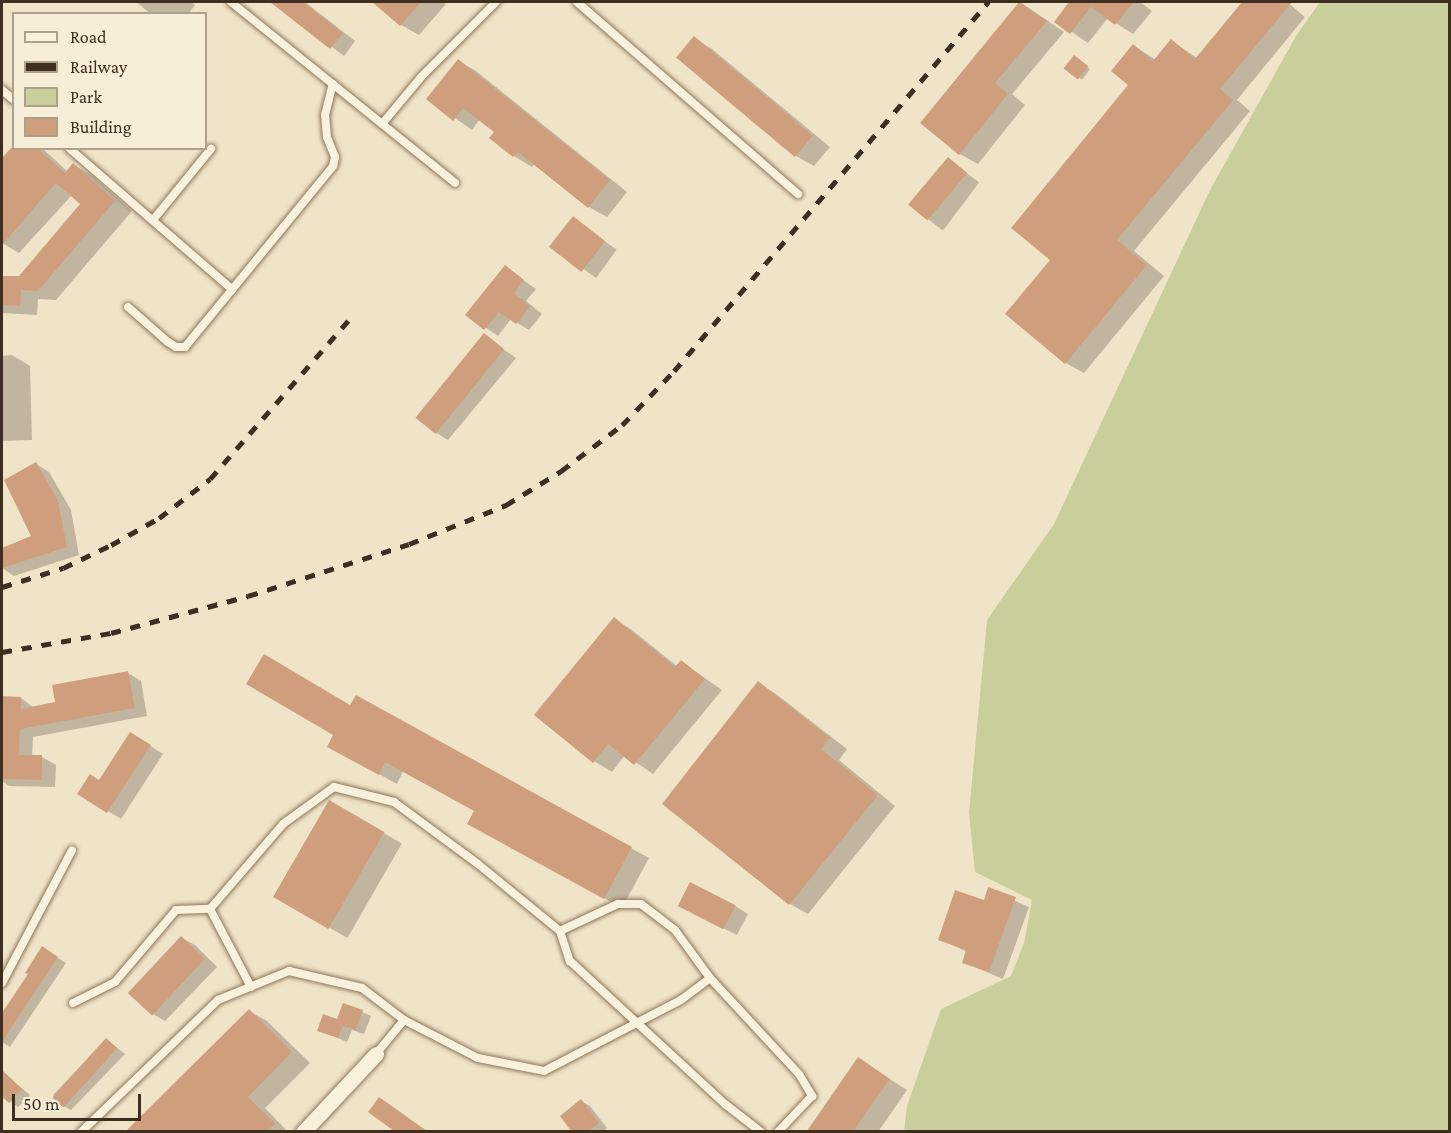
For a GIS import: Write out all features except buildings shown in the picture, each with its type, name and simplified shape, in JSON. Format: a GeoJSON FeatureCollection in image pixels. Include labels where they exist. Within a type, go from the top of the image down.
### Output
{"type":"FeatureCollection","features":[{"type":"Feature","properties":{"kind":"street"},"geometry":{"type":"LineString","coordinates":[[303,1131],[376,1054]]}},
{"type":"Feature","properties":{"kind":"lane"},"geometry":{"type":"LineString","coordinates":[[231,2],[455,183]]}},
{"type":"Feature","properties":{"kind":"lane"},"geometry":{"type":"LineString","coordinates":[[382,124],[422,76],[496,2]]}},
{"type":"Feature","properties":{"kind":"lane"},"geometry":{"type":"LineString","coordinates":[[577,2],[798,194]]}},
{"type":"Feature","properties":{"kind":"lane"},"geometry":{"type":"LineString","coordinates":[[128,307],[168,342],[176,347],[185,347],[333,166],[335,157],[327,137],[325,115],[333,84]]}},
{"type":"Feature","properties":{"kind":"lane"},"geometry":{"type":"LineString","coordinates":[[153,220],[211,149]]}},
{"type":"Feature","properties":{"kind":"lane"},"geometry":{"type":"LineString","coordinates":[[71,150],[232,289]]}},
{"type":"Feature","properties":{"kind":"lane"},"geometry":{"type":"LineString","coordinates":[[73,1003],[115,982],[176,910],[210,909],[283,824],[334,787],[394,802],[478,864],[560,931],[570,961],[725,1104],[761,1131]]}},
{"type":"Feature","properties":{"kind":"lane"},"geometry":{"type":"LineString","coordinates":[[2,983],[72,850]]}},
{"type":"Feature","properties":{"kind":"lane"},"geometry":{"type":"LineString","coordinates":[[560,931],[618,904],[641,904],[675,930],[710,978],[799,1074],[812,1096],[778,1131]]}},
{"type":"Feature","properties":{"kind":"lane"},"geometry":{"type":"LineString","coordinates":[[210,909],[251,987]]}},
{"type":"Feature","properties":{"kind":"lane"},"geometry":{"type":"LineString","coordinates":[[81,1131],[218,1000],[289,971],[362,988],[404,1020],[478,1058],[544,1071],[635,1021],[681,1000],[710,978]]}},
{"type":"Feature","properties":{"kind":"lane"},"geometry":{"type":"LineString","coordinates":[[376,1054],[404,1020]]}},
{"type":"Feature","properties":{"kind":"green space"},"geometry":{"type":"Polygon","coordinates":[[[1320,2],[1449,2],[1449,1131],[904,1131],[907,1106],[941,1009],[1011,976],[1024,943],[1032,900],[975,872],[969,813],[987,620],[1054,524],[1210,190],[1296,36],[1320,2]]]}},
{"type":"Feature","properties":{"kind":"railway"},"geometry":{"type":"LineString","coordinates":[[2,652],[111,633],[248,596],[409,544],[506,505],[561,471],[622,425],[674,371],[988,2]]}},
{"type":"Feature","properties":{"kind":"railway"},"geometry":{"type":"LineString","coordinates":[[2,587],[63,568],[111,545],[159,518],[210,479],[348,321]]}}]}
